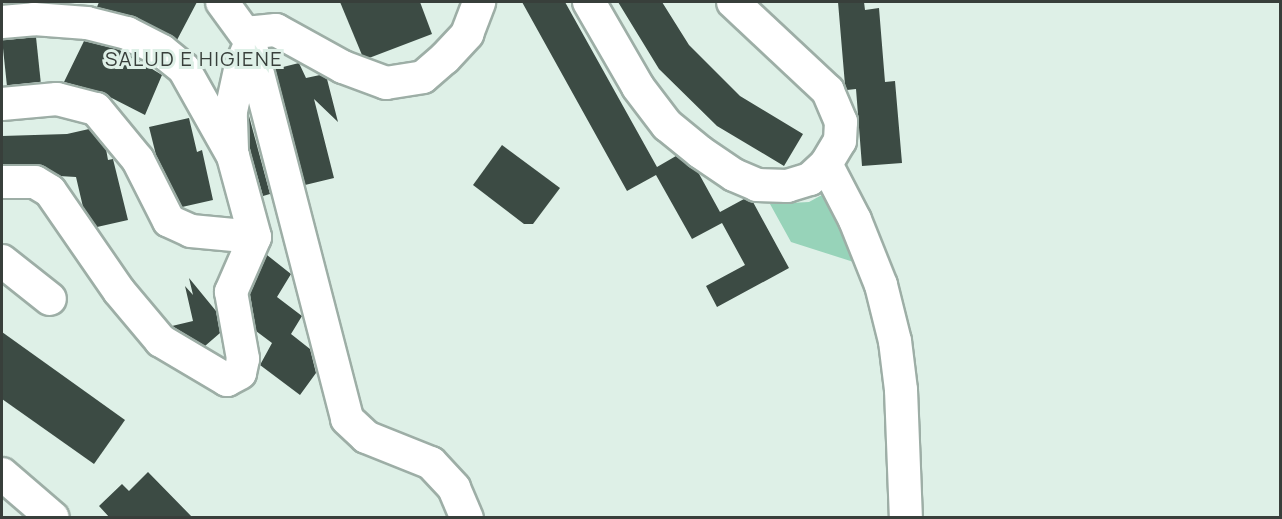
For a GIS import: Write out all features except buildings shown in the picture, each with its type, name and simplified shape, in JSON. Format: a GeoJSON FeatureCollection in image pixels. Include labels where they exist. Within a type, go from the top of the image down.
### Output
{"type":"FeatureCollection","features":[{"type":"Feature","properties":{"kind":"street"},"geometry":{"type":"LineString","coordinates":[[222,2],[249,39],[347,419],[366,437],[431,463],[454,488],[467,518]]}},
{"type":"Feature","properties":{"kind":"street"},"geometry":{"type":"LineString","coordinates":[[2,182],[35,182],[50,191],[119,291],[161,341],[227,380],[240,373],[243,359],[231,292],[255,237],[233,156],[231,111],[249,39],[265,28],[276,30],[342,67],[386,83],[423,77],[445,58],[467,34],[479,2]]}},
{"type":"Feature","properties":{"kind":"street"},"geometry":{"type":"LineString","coordinates":[[589,2],[638,87],[668,125],[734,175],[757,185],[787,186],[810,179],[826,164],[840,141],[841,122],[828,91],[733,2]]}},
{"type":"Feature","properties":{"kind":"street"},"geometry":{"type":"LineString","coordinates":[[2,22],[87,23],[128,33],[162,51],[184,69],[233,156]]}},
{"type":"Feature","properties":{"kind":"street"},"geometry":{"type":"LineString","coordinates":[[2,104],[57,99],[96,109],[138,160],[169,221],[191,231],[255,237]]}},
{"type":"Feature","properties":{"kind":"street"},"geometry":{"type":"LineString","coordinates":[[826,164],[855,220],[881,285],[895,341],[902,390],[906,518]]}},
{"type":"Feature","properties":{"kind":"street"},"geometry":{"type":"LineString","coordinates":[[2,261],[50,299]]}},
{"type":"Feature","properties":{"kind":"street"},"geometry":{"type":"LineString","coordinates":[[2,474],[54,518]]}},
{"type":"Feature","properties":{"kind":"green space"},"geometry":{"type":"Polygon","coordinates":[[[831,190],[863,265],[791,242],[770,204],[809,202],[831,190]]]}},
{"type":"Feature","properties":{"kind":"district","name":"SALUD E HIGIENE"},"geometry":{"type":"Point","coordinates":[194,58]}}]}
